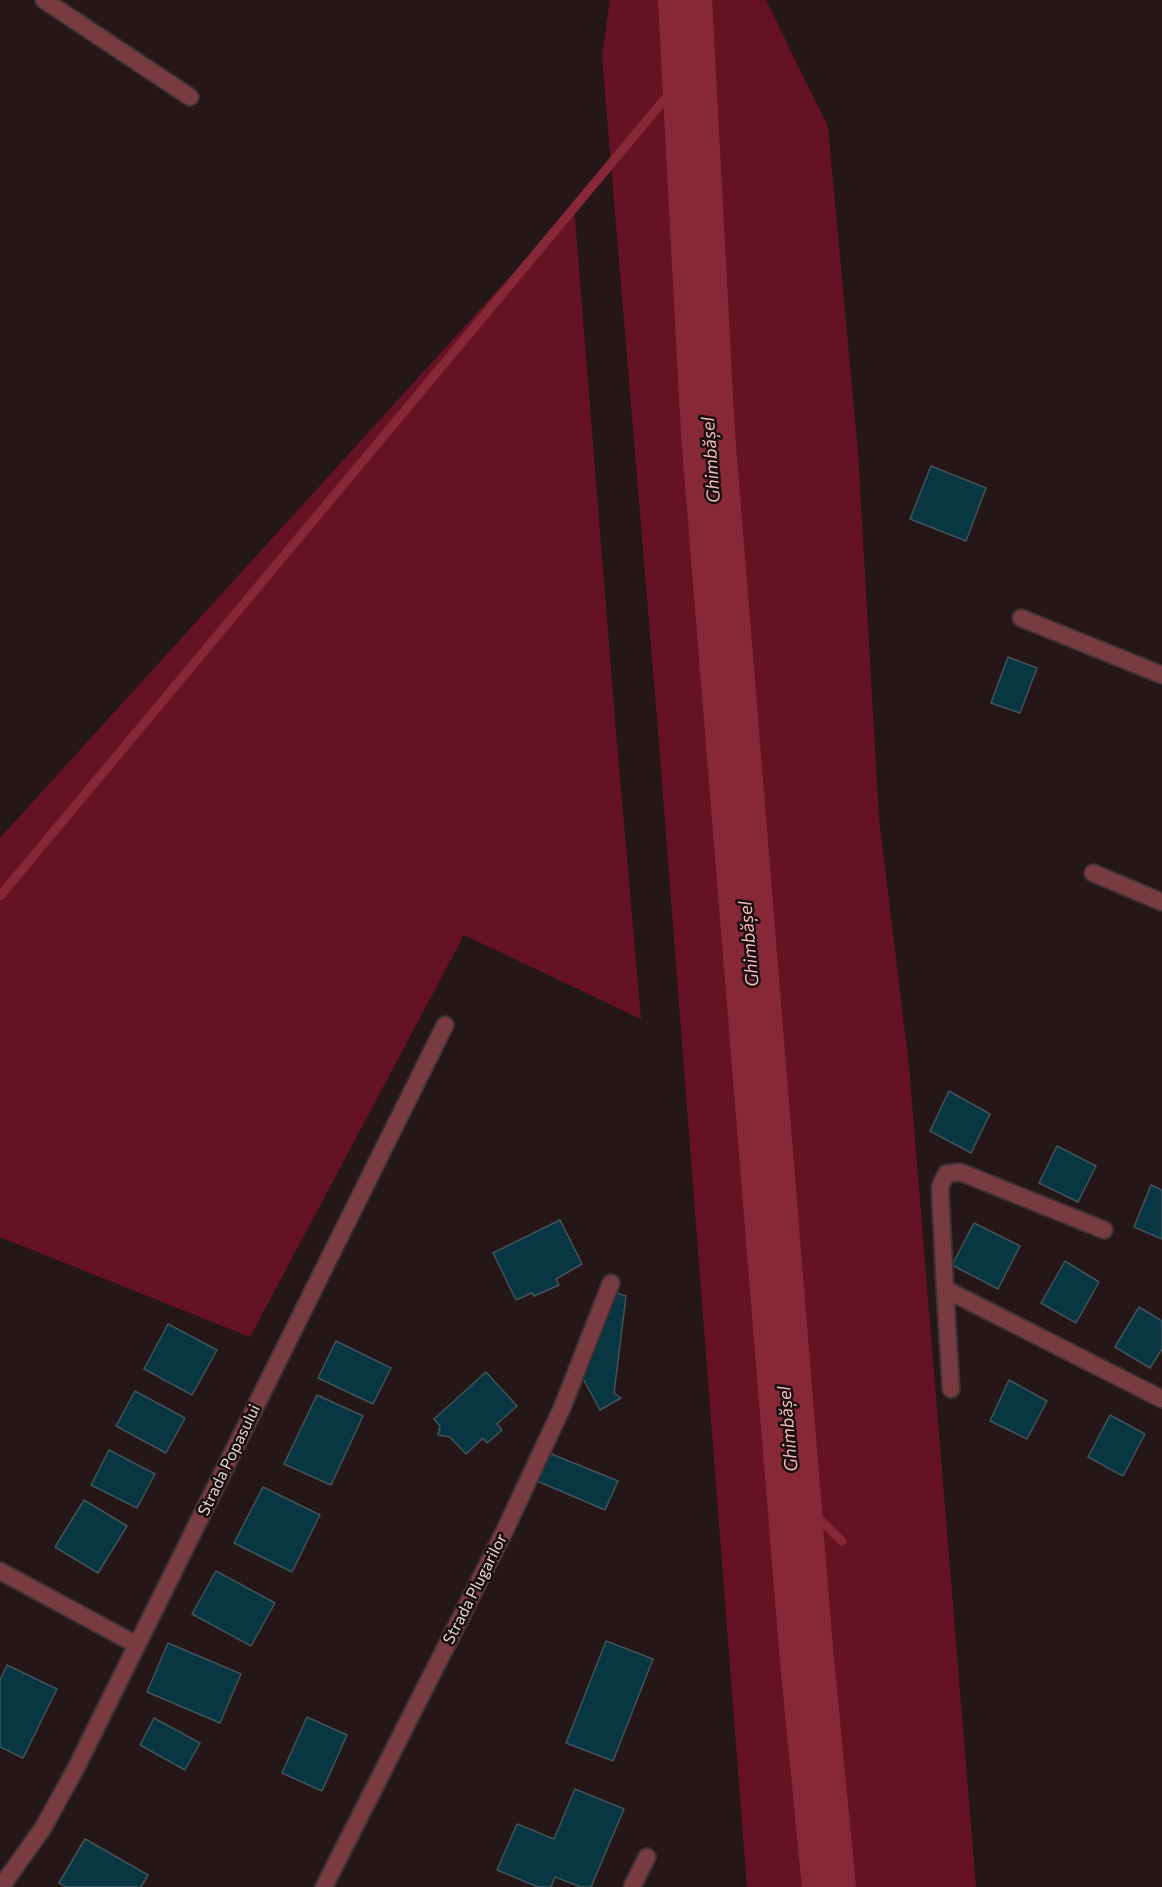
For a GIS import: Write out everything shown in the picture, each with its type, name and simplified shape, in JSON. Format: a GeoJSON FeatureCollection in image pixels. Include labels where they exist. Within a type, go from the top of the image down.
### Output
{"type":"FeatureCollection","features":[{"type":"Feature","properties":{"kind":"street"},"geometry":{"type":"LineString","coordinates":[[44,0],[190,97]]}},
{"type":"Feature","properties":{"kind":"street"},"geometry":{"type":"LineString","coordinates":[[1021,618],[1162,675]]}},
{"type":"Feature","properties":{"kind":"street"},"geometry":{"type":"LineString","coordinates":[[1093,873],[1162,902]]}},
{"type":"Feature","properties":{"kind":"street","name":"Strada Popasului"},"geometry":{"type":"LineString","coordinates":[[1,1887],[43,1828],[75,1770],[445,1025]]}},
{"type":"Feature","properties":{"kind":"street"},"geometry":{"type":"LineString","coordinates":[[951,1389],[940,1187],[946,1174],[960,1172],[1104,1230]]}},
{"type":"Feature","properties":{"kind":"street","name":"Strada Plugarilor"},"geometry":{"type":"LineString","coordinates":[[324,1887],[505,1530],[562,1408],[611,1283]]}},
{"type":"Feature","properties":{"kind":"street"},"geometry":{"type":"LineString","coordinates":[[945,1289],[1162,1399]]}},
{"type":"Feature","properties":{"kind":"street"},"geometry":{"type":"LineString","coordinates":[[0,1570],[137,1645]]}},
{"type":"Feature","properties":{"kind":"street"},"geometry":{"type":"LineString","coordinates":[[632,1887],[647,1857]]}},
{"type":"Feature","properties":{"kind":"shaded area"},"geometry":{"type":"Polygon","coordinates":[[[610,0],[766,0],[828,127],[858,452],[879,818],[909,1066],[976,1887],[747,1887],[658,730],[602,56],[610,0]]]}},
{"type":"Feature","properties":{"kind":"shaded area"},"geometry":{"type":"Polygon","coordinates":[[[574,206],[641,1019],[464,935],[250,1337],[0,1237],[0,838],[574,206]]]}},
{"type":"Feature","properties":{"kind":"building"},"geometry":{"type":"Polygon","coordinates":[[[931,466],[986,488],[966,541],[910,519],[931,466]]]}},
{"type":"Feature","properties":{"kind":"building"},"geometry":{"type":"Polygon","coordinates":[[[1008,657],[1037,668],[1020,713],[991,703],[1008,657]]]}},
{"type":"Feature","properties":{"kind":"building"},"geometry":{"type":"Polygon","coordinates":[[[949,1091],[990,1114],[971,1153],[930,1131],[949,1091]]]}},
{"type":"Feature","properties":{"kind":"building"},"geometry":{"type":"Polygon","coordinates":[[[1057,1146],[1096,1166],[1078,1202],[1039,1183],[1057,1146]]]}},
{"type":"Feature","properties":{"kind":"building"},"geometry":{"type":"Polygon","coordinates":[[[1151,1185],[1162,1190],[1162,1239],[1134,1227],[1151,1185]]]}},
{"type":"Feature","properties":{"kind":"building"},"geometry":{"type":"Polygon","coordinates":[[[560,1220],[582,1264],[556,1279],[559,1285],[534,1296],[532,1293],[516,1300],[493,1253],[560,1220]]]}},
{"type":"Feature","properties":{"kind":"building"},"geometry":{"type":"Polygon","coordinates":[[[974,1223],[1020,1246],[998,1289],[952,1265],[974,1223]]]}},
{"type":"Feature","properties":{"kind":"building"},"geometry":{"type":"Polygon","coordinates":[[[1065,1261],[1099,1282],[1076,1323],[1041,1303],[1065,1261]]]}},
{"type":"Feature","properties":{"kind":"building"},"geometry":{"type":"Polygon","coordinates":[[[614,1292],[626,1296],[614,1393],[621,1398],[600,1410],[581,1375],[614,1292]]]}},
{"type":"Feature","properties":{"kind":"building"},"geometry":{"type":"Polygon","coordinates":[[[1139,1307],[1162,1321],[1162,1349],[1150,1368],[1115,1347],[1139,1307]]]}},
{"type":"Feature","properties":{"kind":"building"},"geometry":{"type":"Polygon","coordinates":[[[168,1324],[217,1350],[192,1395],[144,1369],[168,1324]]]}},
{"type":"Feature","properties":{"kind":"building"},"geometry":{"type":"Polygon","coordinates":[[[336,1341],[391,1368],[373,1404],[318,1378],[336,1341]]]}},
{"type":"Feature","properties":{"kind":"building"},"geometry":{"type":"Polygon","coordinates":[[[486,1372],[517,1406],[497,1424],[502,1430],[487,1443],[483,1438],[466,1454],[450,1437],[438,1435],[440,1426],[434,1419],[486,1372]]]}},
{"type":"Feature","properties":{"kind":"building"},"geometry":{"type":"Polygon","coordinates":[[[1009,1380],[1047,1401],[1027,1439],[990,1421],[1009,1380]]]}},
{"type":"Feature","properties":{"kind":"building"},"geometry":{"type":"Polygon","coordinates":[[[135,1391],[185,1418],[166,1453],[116,1426],[135,1391]]]}},
{"type":"Feature","properties":{"kind":"building"},"geometry":{"type":"Polygon","coordinates":[[[317,1395],[363,1416],[331,1485],[284,1464],[317,1395]]]}},
{"type":"Feature","properties":{"kind":"building"},"geometry":{"type":"Polygon","coordinates":[[[1110,1415],[1145,1434],[1123,1476],[1088,1457],[1110,1415]]]}},
{"type":"Feature","properties":{"kind":"building"},"geometry":{"type":"Polygon","coordinates":[[[109,1450],[155,1474],[137,1508],[91,1485],[109,1450]]]}},
{"type":"Feature","properties":{"kind":"building"},"geometry":{"type":"Polygon","coordinates":[[[549,1453],[618,1481],[605,1510],[537,1481],[549,1453]]]}},
{"type":"Feature","properties":{"kind":"building"},"geometry":{"type":"Polygon","coordinates":[[[263,1487],[320,1515],[292,1572],[234,1543],[263,1487]]]}},
{"type":"Feature","properties":{"kind":"building"},"geometry":{"type":"Polygon","coordinates":[[[84,1500],[127,1526],[98,1573],[55,1547],[84,1500]]]}},
{"type":"Feature","properties":{"kind":"building"},"geometry":{"type":"Polygon","coordinates":[[[216,1571],[275,1603],[251,1646],[192,1614],[216,1571]]]}},
{"type":"Feature","properties":{"kind":"building"},"geometry":{"type":"Polygon","coordinates":[[[606,1641],[653,1659],[613,1761],[566,1743],[606,1641]]]}},
{"type":"Feature","properties":{"kind":"building"},"geometry":{"type":"Polygon","coordinates":[[[168,1643],[241,1674],[220,1723],[147,1692],[168,1643]]]}},
{"type":"Feature","properties":{"kind":"building"},"geometry":{"type":"Polygon","coordinates":[[[7,1665],[57,1689],[23,1758],[0,1747],[0,1680],[7,1665]]]}},
{"type":"Feature","properties":{"kind":"building"},"geometry":{"type":"Polygon","coordinates":[[[307,1717],[347,1735],[322,1791],[282,1773],[307,1717]]]}},
{"type":"Feature","properties":{"kind":"building"},"geometry":{"type":"Polygon","coordinates":[[[154,1718],[200,1743],[185,1770],[140,1745],[154,1718]]]}},
{"type":"Feature","properties":{"kind":"building"},"geometry":{"type":"Polygon","coordinates":[[[575,1789],[624,1809],[591,1887],[581,1887],[555,1877],[551,1887],[538,1887],[497,1870],[517,1824],[554,1839],[575,1789]]]}},
{"type":"Feature","properties":{"kind":"building"},"geometry":{"type":"Polygon","coordinates":[[[85,1839],[148,1875],[141,1887],[66,1887],[59,1883],[85,1839]]]}},
{"type":"Feature","properties":{"kind":"waterway","name":"Ghimbășel"},"geometry":{"type":"LineString","coordinates":[[685,0],[708,434],[807,1661],[829,1887]]}},
{"type":"Feature","properties":{"kind":"waterway"},"geometry":{"type":"LineString","coordinates":[[0,896],[689,70]]}},
{"type":"Feature","properties":{"kind":"waterway"},"geometry":{"type":"LineString","coordinates":[[793,1494],[842,1541]]}}]}
